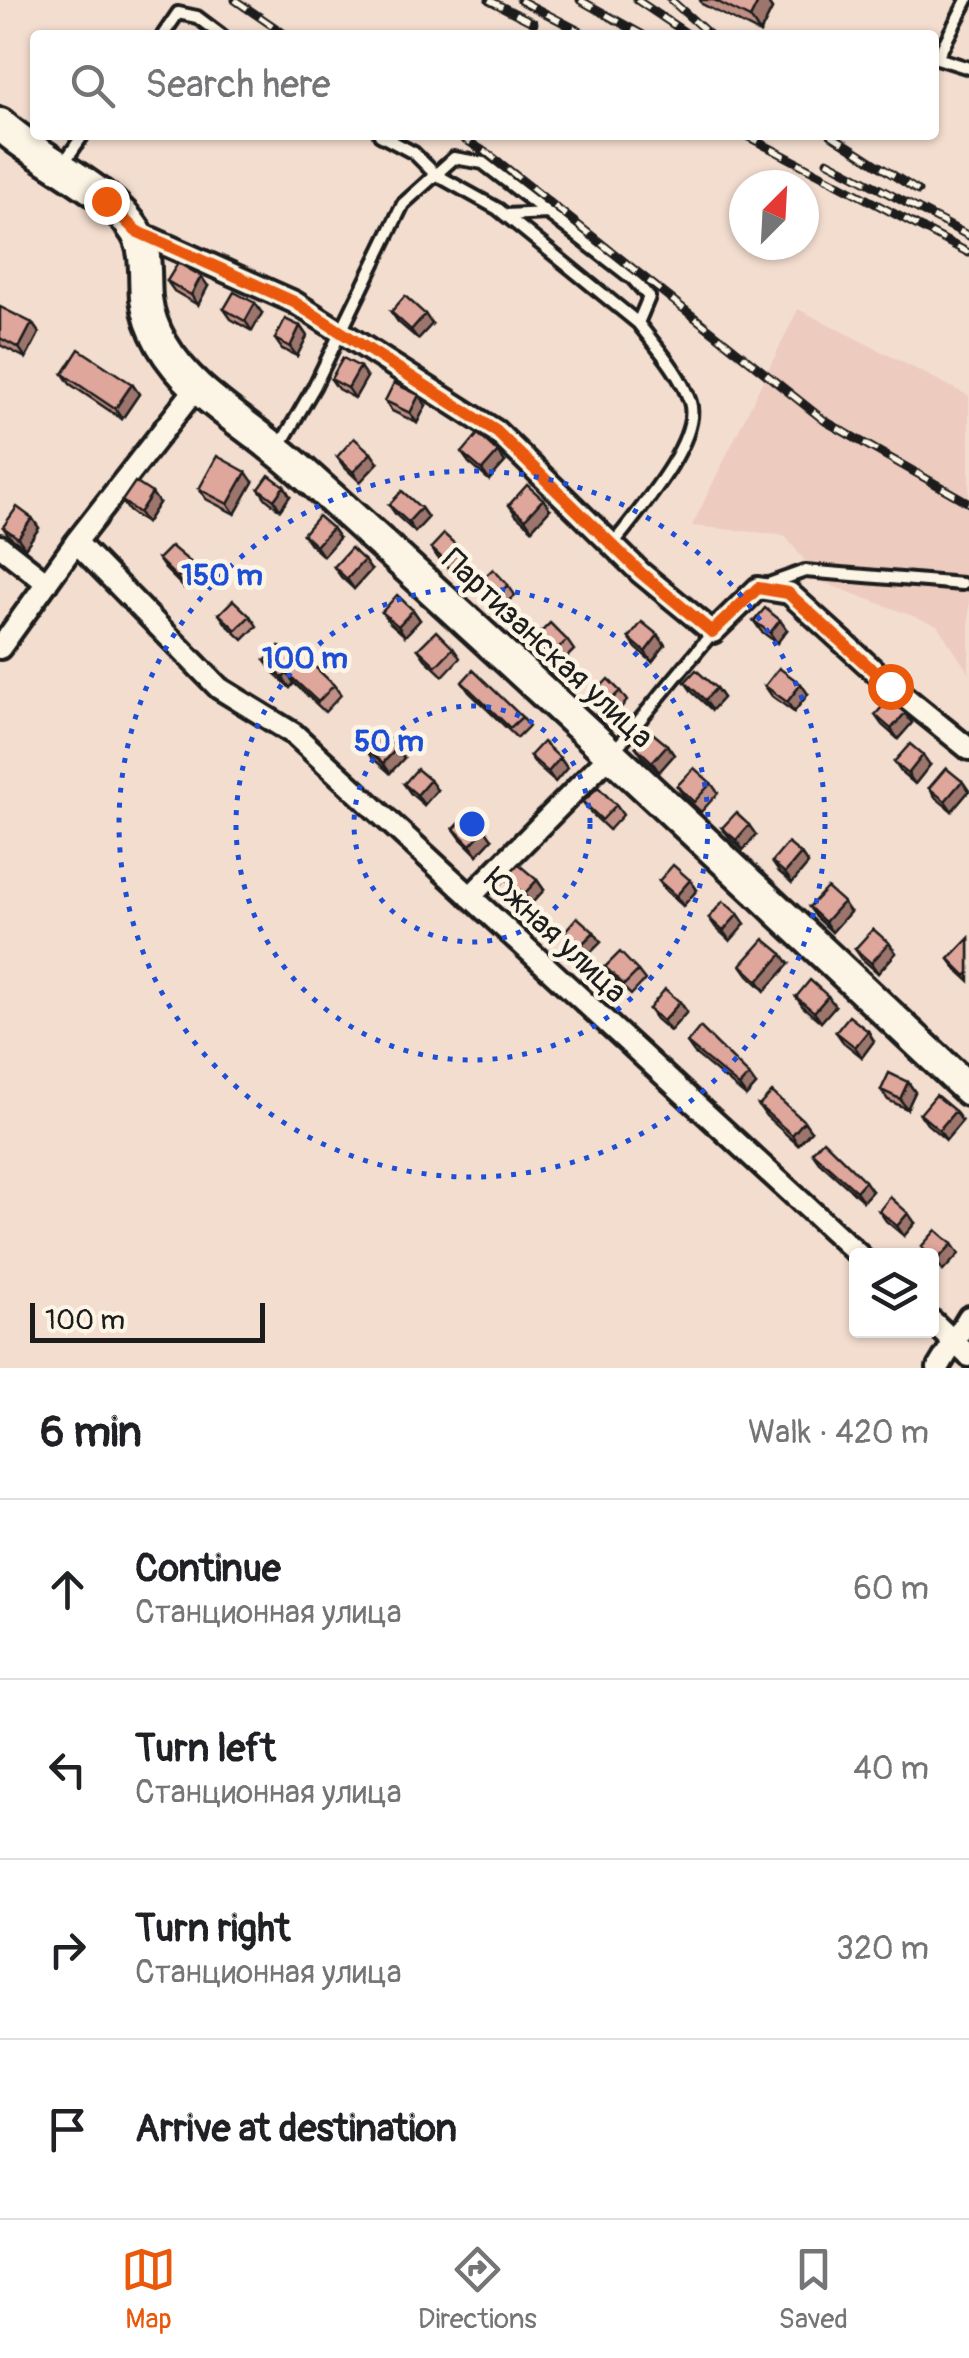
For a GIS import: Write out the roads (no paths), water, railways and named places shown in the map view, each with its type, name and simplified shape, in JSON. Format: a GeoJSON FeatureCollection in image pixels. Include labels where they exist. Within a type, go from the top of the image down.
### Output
{"type":"FeatureCollection","features":[{"type":"Feature","properties":{"kind":"main road"},"geometry":{"type":"LineString","coordinates":[[0,124],[106,201],[136,231]]}},
{"type":"Feature","properties":{"kind":"main road","name":"Партизанская улица"},"geometry":{"type":"LineString","coordinates":[[136,231],[144,258],[146,301],[154,330],[169,356],[197,387],[277,450],[612,753],[969,1090]]}},
{"type":"Feature","properties":{"kind":"street"},"geometry":{"type":"LineString","coordinates":[[136,231],[294,302],[496,431],[613,544],[712,632],[758,588],[788,593],[890,686],[969,749]]}},
{"type":"Feature","properties":{"kind":"street"},"geometry":{"type":"LineString","coordinates":[[0,648],[76,542],[197,387]]}},
{"type":"Feature","properties":{"kind":"street","name":"Южная улица"},"geometry":{"type":"LineString","coordinates":[[76,542],[219,688],[294,734],[851,1248]]}},
{"type":"Feature","properties":{"kind":"street"},"geometry":{"type":"LineString","coordinates":[[0,546],[47,582]]}},
{"type":"Feature","properties":{"kind":"street"},"geometry":{"type":"LineString","coordinates":[[470,897],[612,753]]}},
{"type":"Feature","properties":{"kind":"street"},"geometry":{"type":"LineString","coordinates":[[938,1368],[969,1317]]}},
{"type":"Feature","properties":{"kind":"street"},"geometry":{"type":"LineString","coordinates":[[939,1328],[969,1356]]}},
{"type":"Feature","properties":{"kind":"lane"},"geometry":{"type":"LineString","coordinates":[[939,54],[967,0]]}},
{"type":"Feature","properties":{"kind":"lane"},"geometry":{"type":"LineString","coordinates":[[166,30],[178,13],[197,17],[214,30]]}},
{"type":"Feature","properties":{"kind":"lane"},"geometry":{"type":"LineString","coordinates":[[939,59],[969,68]]}},
{"type":"Feature","properties":{"kind":"lane"},"geometry":{"type":"LineString","coordinates":[[59,169],[79,140]]}},
{"type":"Feature","properties":{"kind":"lane"},"geometry":{"type":"LineString","coordinates":[[389,140],[414,153],[434,174],[505,214],[638,323],[672,367],[691,406],[687,441],[613,544]]}},
{"type":"Feature","properties":{"kind":"lane"},"geometry":{"type":"LineString","coordinates":[[277,450],[314,388],[404,204],[454,158],[483,163],[633,279],[649,298],[638,323]]}},
{"type":"Feature","properties":{"kind":"lane"},"geometry":{"type":"LineString","coordinates":[[505,214],[546,213]]}},
{"type":"Feature","properties":{"kind":"lane"},"geometry":{"type":"LineString","coordinates":[[758,588],[805,571],[962,584]]}},
{"type":"Feature","properties":{"kind":"lane"},"geometry":{"type":"LineString","coordinates":[[612,753],[712,632]]}},
{"type":"Feature","properties":{"kind":"railway"},"geometry":{"type":"LineString","coordinates":[[235,0],[279,30]]}},
{"type":"Feature","properties":{"kind":"railway"},"geometry":{"type":"LineString","coordinates":[[489,0],[534,23]]}},
{"type":"Feature","properties":{"kind":"railway"},"geometry":{"type":"LineString","coordinates":[[520,0],[577,30]]}},
{"type":"Feature","properties":{"kind":"railway"},"geometry":{"type":"LineString","coordinates":[[580,0],[634,30]]}},
{"type":"Feature","properties":{"kind":"railway"},"geometry":{"type":"LineString","coordinates":[[637,0],[682,30]]}},
{"type":"Feature","properties":{"kind":"railway"},"geometry":{"type":"LineString","coordinates":[[671,0],[704,30]]}},
{"type":"Feature","properties":{"kind":"railway"},"geometry":{"type":"LineString","coordinates":[[466,140],[825,421],[969,503]]}},
{"type":"Feature","properties":{"kind":"railway"},"geometry":{"type":"LineString","coordinates":[[754,140],[969,253]]}},
{"type":"Feature","properties":{"kind":"railway"},"geometry":{"type":"LineString","coordinates":[[839,140],[918,191]]}},
{"type":"Feature","properties":{"kind":"railway"},"geometry":{"type":"LineString","coordinates":[[827,161],[969,236]]}}]}
